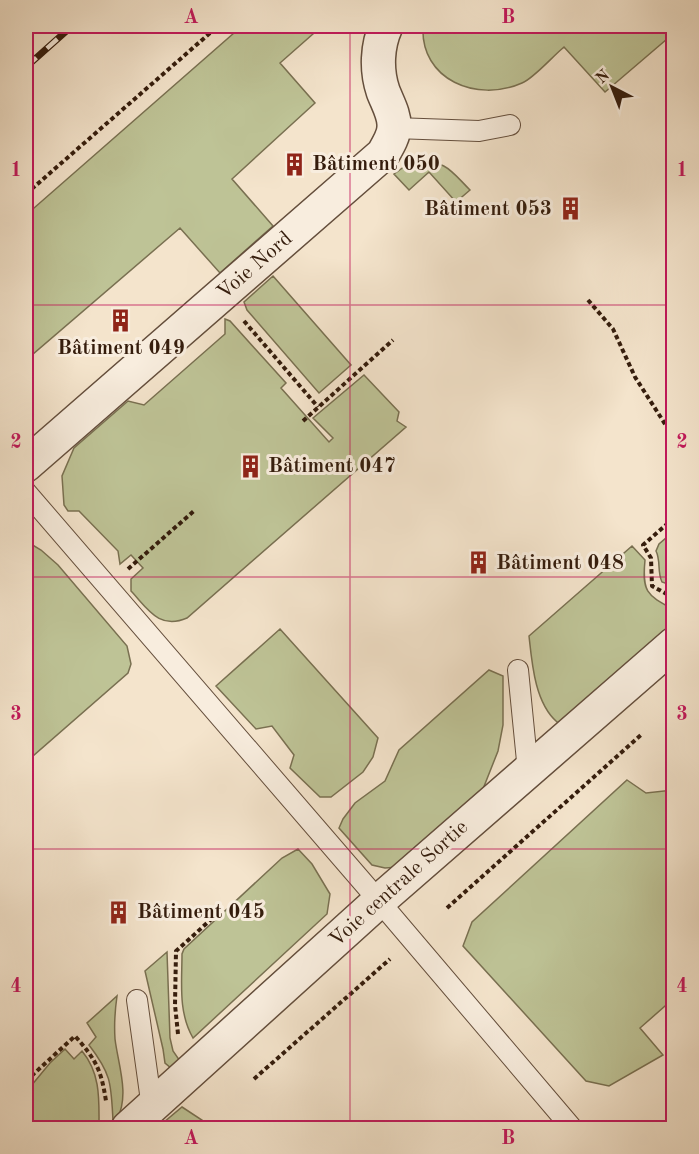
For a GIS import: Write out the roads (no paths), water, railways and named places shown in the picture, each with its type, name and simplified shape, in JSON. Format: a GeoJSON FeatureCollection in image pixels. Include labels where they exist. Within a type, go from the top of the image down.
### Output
{"type":"FeatureCollection","features":[{"type":"Feature","properties":{"kind":"street"},"geometry":{"type":"LineString","coordinates":[[386,26],[381,38],[378,66],[382,89],[391,112],[394,128]]}},
{"type":"Feature","properties":{"kind":"street","name":"Voie Nord"},"geometry":{"type":"LineString","coordinates":[[26,465],[383,154],[394,128]]}},
{"type":"Feature","properties":{"kind":"street","name":"Voie centrale Sortie"},"geometry":{"type":"LineString","coordinates":[[129,1114],[379,901],[674,644]]}},
{"type":"Feature","properties":{"kind":"lane"},"geometry":{"type":"LineString","coordinates":[[394,128],[479,131],[510,125]]}},
{"type":"Feature","properties":{"kind":"lane"},"geometry":{"type":"LineString","coordinates":[[26,492],[572,1128]]}},
{"type":"Feature","properties":{"kind":"lane"},"geometry":{"type":"LineString","coordinates":[[518,670],[528,771]]}},
{"type":"Feature","properties":{"kind":"lane"},"geometry":{"type":"LineString","coordinates":[[129,1114],[136,1000]]}},
{"type":"Feature","properties":{"kind":"railway"},"geometry":{"type":"LineString","coordinates":[[26,67],[72,26]]}},
{"type":"Feature","properties":{"kind":"place","name":"Bâtiment 050"},"geometry":{"type":"Point","coordinates":[294,164]}},
{"type":"Feature","properties":{"kind":"place","name":"Bâtiment 053"},"geometry":{"type":"Point","coordinates":[570,209]}},
{"type":"Feature","properties":{"kind":"place","name":"Bâtiment 049"},"geometry":{"type":"Point","coordinates":[121,320]}},
{"type":"Feature","properties":{"kind":"place","name":"Bâtiment 047"},"geometry":{"type":"Point","coordinates":[250,466]}},
{"type":"Feature","properties":{"kind":"place","name":"Bâtiment 048"},"geometry":{"type":"Point","coordinates":[478,563]}},
{"type":"Feature","properties":{"kind":"place","name":"Bâtiment 045"},"geometry":{"type":"Point","coordinates":[119,912]}}]}
